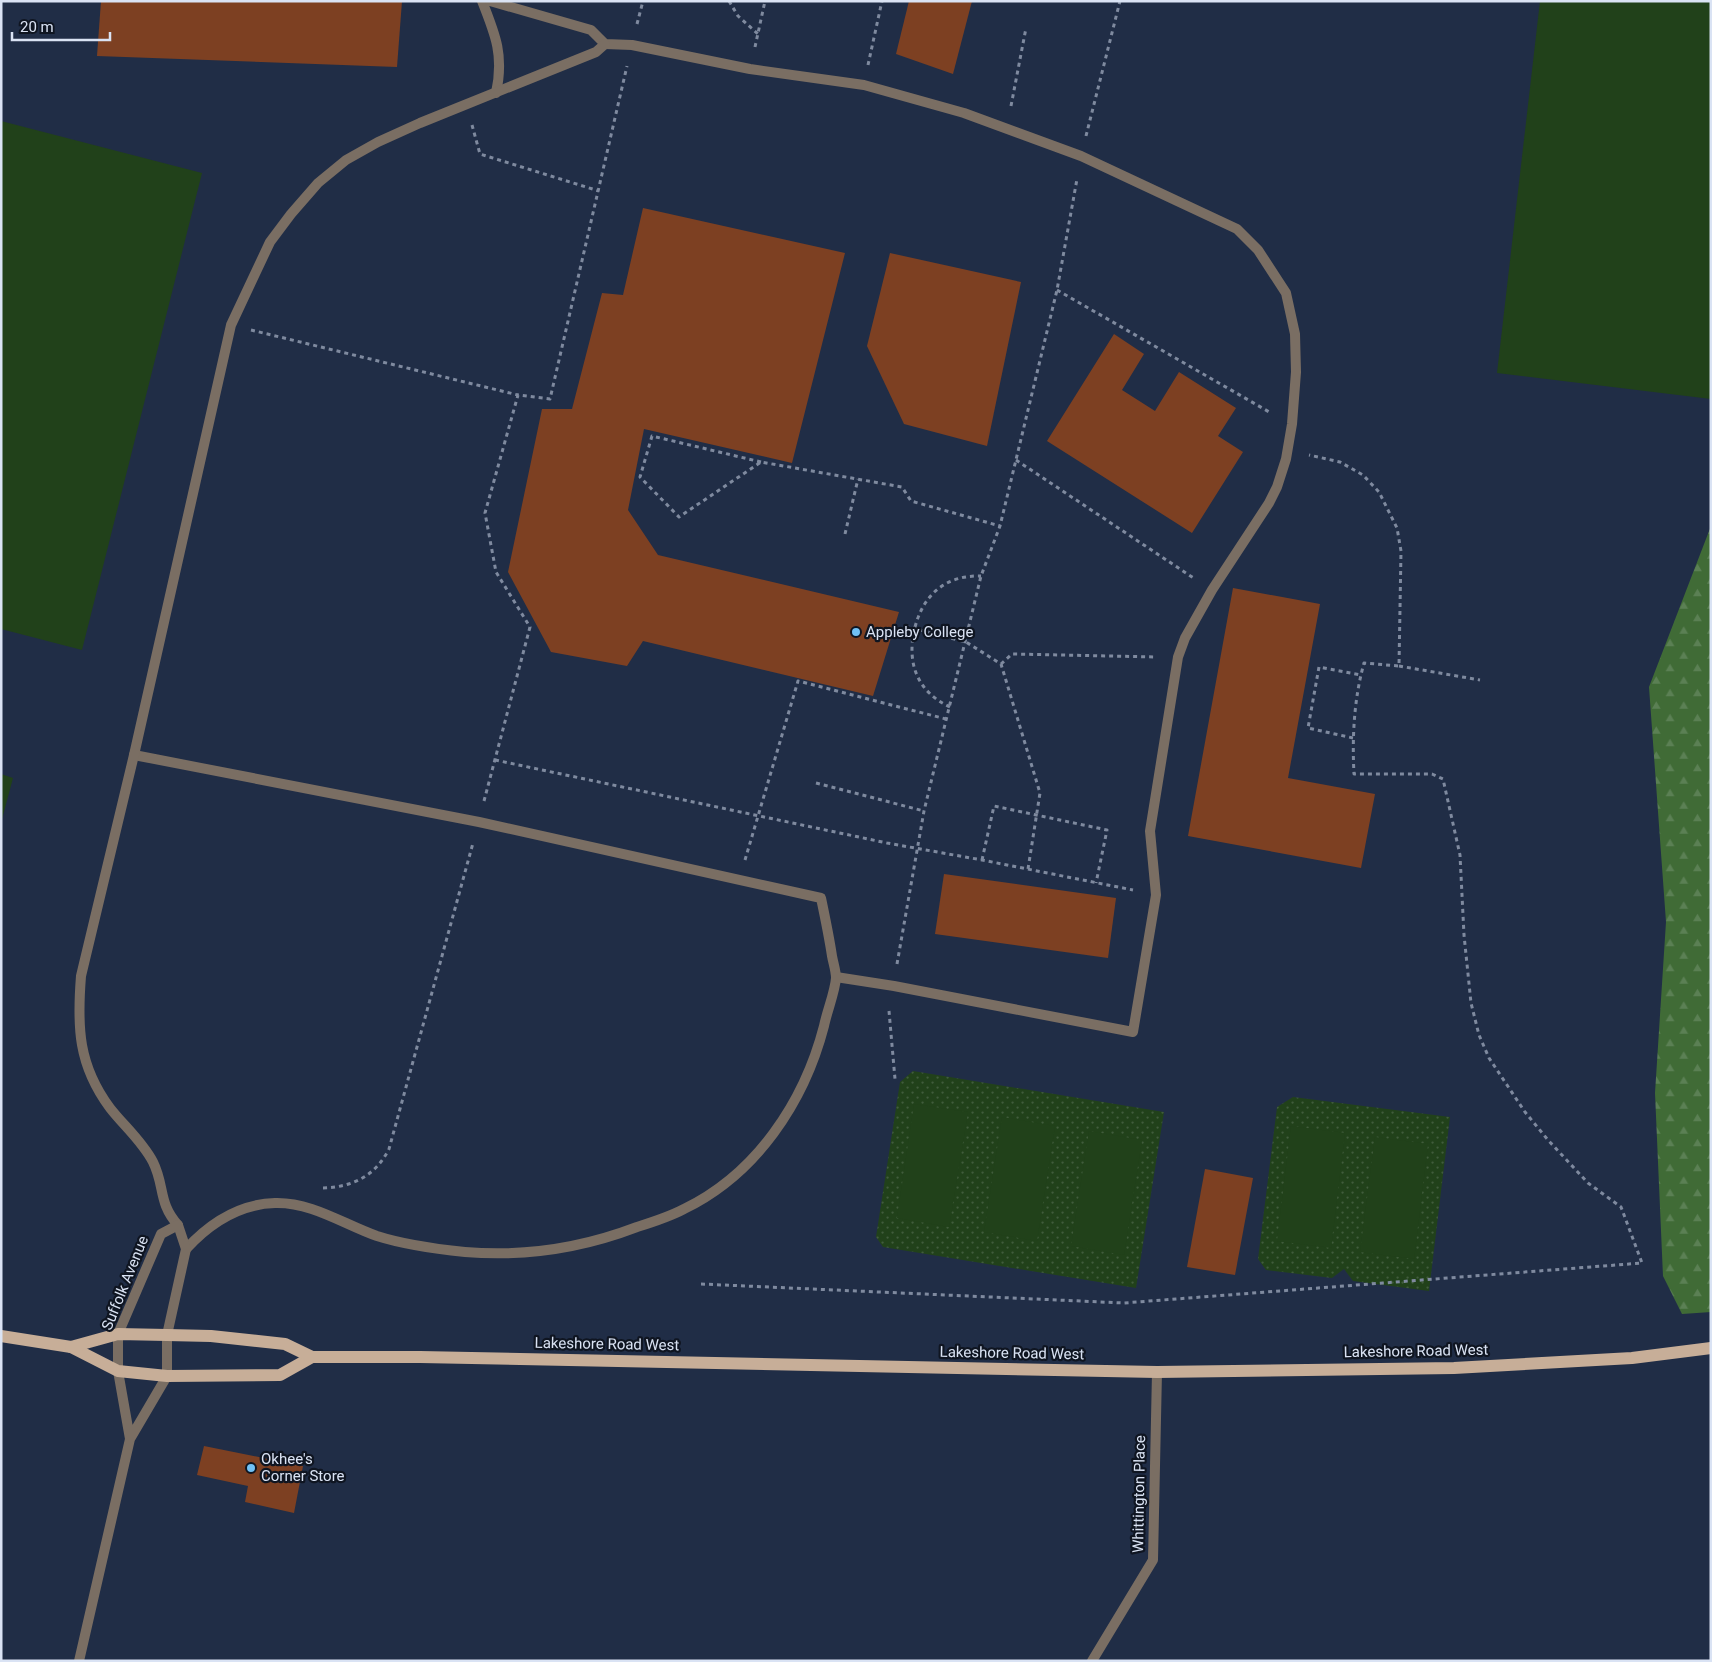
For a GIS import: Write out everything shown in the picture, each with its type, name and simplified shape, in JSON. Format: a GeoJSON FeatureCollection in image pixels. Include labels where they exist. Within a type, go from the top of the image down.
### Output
{"type":"FeatureCollection","features":[{"type":"Feature","properties":{"kind":"main road","name":"Lakeshore Road West"},"geometry":{"type":"LineString","coordinates":[[71,1347],[118,1334],[212,1336],[285,1344],[312,1357],[430,1357],[1157,1372],[1454,1368],[1632,1358],[1711,1348]]}},
{"type":"Feature","properties":{"kind":"main road","name":"Lakeshore Road West"},"geometry":{"type":"LineString","coordinates":[[1,1336],[71,1347],[118,1371],[167,1376],[280,1375],[312,1357]]}},
{"type":"Feature","properties":{"kind":"street"},"geometry":{"type":"LineString","coordinates":[[482,1],[499,51],[500,68],[496,93]]}},
{"type":"Feature","properties":{"kind":"street"},"geometry":{"type":"LineString","coordinates":[[490,1],[591,30],[605,44],[632,45],[750,69],[864,85],[964,113],[1081,156],[1237,229],[1258,250],[1286,293],[1295,334],[1296,372],[1292,424],[1286,459],[1278,487],[1270,503],[1212,590],[1186,638],[1178,658],[1150,830],[1156,895],[1133,1032],[894,986],[836,977]]}},
{"type":"Feature","properties":{"kind":"street"},"geometry":{"type":"LineString","coordinates":[[186,1249],[178,1225],[169,1215],[164,1204],[161,1185],[154,1163],[144,1148],[110,1108],[93,1081],[82,1049],[78,1011],[81,976],[134,755],[231,325],[270,242],[318,183],[346,160],[378,142],[420,123],[596,52],[605,44]]}},
{"type":"Feature","properties":{"kind":"street"},"geometry":{"type":"LineString","coordinates":[[134,755],[479,822],[822,898],[836,977],[818,1046],[804,1082],[782,1123],[750,1162],[729,1180],[684,1209],[617,1235],[575,1246],[536,1252],[504,1253],[466,1252],[401,1243],[356,1228],[307,1207],[277,1203],[256,1204],[218,1221],[197,1237],[186,1249],[167,1335],[167,1376]]}},
{"type":"Feature","properties":{"kind":"street","name":"Suffolk Avenue"},"geometry":{"type":"LineString","coordinates":[[130,1439],[118,1371],[118,1334],[161,1234],[178,1225]]}},
{"type":"Feature","properties":{"kind":"street","name":"Whittington Place"},"geometry":{"type":"LineString","coordinates":[[1092,1661],[1153,1560],[1157,1372]]}},
{"type":"Feature","properties":{"kind":"street","name":"Suffolk Avenue"},"geometry":{"type":"LineString","coordinates":[[79,1661],[130,1439],[167,1376]]}},
{"type":"Feature","properties":{"kind":"path"},"geometry":{"type":"LineString","coordinates":[[250,330],[518,395],[550,399],[643,1]]}},
{"type":"Feature","properties":{"kind":"path"},"geometry":{"type":"LineString","coordinates":[[729,1],[738,16],[758,34]]}},
{"type":"Feature","properties":{"kind":"path"},"geometry":{"type":"LineString","coordinates":[[750,69],[765,1]]}},
{"type":"Feature","properties":{"kind":"path"},"geometry":{"type":"LineString","coordinates":[[864,85],[882,1]]}},
{"type":"Feature","properties":{"kind":"path"},"geometry":{"type":"LineString","coordinates":[[895,972],[924,811],[981,576],[1000,526],[1016,460],[1057,290],[1081,156],[1120,1]]}},
{"type":"Feature","properties":{"kind":"path"},"geometry":{"type":"LineString","coordinates":[[1006,129],[1026,28]]}},
{"type":"Feature","properties":{"kind":"path"},"geometry":{"type":"LineString","coordinates":[[470,120],[480,154],[599,191]]}},
{"type":"Feature","properties":{"kind":"path"},"geometry":{"type":"LineString","coordinates":[[1057,290],[1271,413]]}},
{"type":"Feature","properties":{"kind":"path"},"geometry":{"type":"LineString","coordinates":[[319,1188],[336,1187],[362,1179],[383,1161],[389,1149],[479,822],[530,627],[496,572],[485,513],[518,395]]}},
{"type":"Feature","properties":{"kind":"path"},"geometry":{"type":"LineString","coordinates":[[761,462],[679,517],[640,477],[652,436],[761,462],[902,487],[911,501],[1000,526]]}},
{"type":"Feature","properties":{"kind":"path"},"geometry":{"type":"LineString","coordinates":[[1308,455],[1340,462],[1363,475],[1379,492],[1397,528],[1402,550],[1399,666]]}},
{"type":"Feature","properties":{"kind":"path"},"geometry":{"type":"LineString","coordinates":[[1016,460],[1212,590]]}},
{"type":"Feature","properties":{"kind":"path"},"geometry":{"type":"LineString","coordinates":[[845,534],[858,479]]}},
{"type":"Feature","properties":{"kind":"path"},"geometry":{"type":"LineString","coordinates":[[950,707],[939,702],[931,694],[920,682],[913,668],[911,646],[918,616],[926,601],[938,588],[951,580],[968,576],[981,576]]}},
{"type":"Feature","properties":{"kind":"path"},"geometry":{"type":"LineString","coordinates":[[905,626],[966,642],[1001,664],[1040,793],[1028,869]]}},
{"type":"Feature","properties":{"kind":"path"},"geometry":{"type":"LineString","coordinates":[[1001,664],[1012,654],[1178,658]]}},
{"type":"Feature","properties":{"kind":"path"},"geometry":{"type":"LineString","coordinates":[[701,1284],[1124,1303],[1642,1263],[1621,1207],[1588,1183],[1525,1112],[1489,1058],[1479,1035],[1472,1003],[1464,935],[1460,855],[1443,779],[1432,774],[1354,774],[1352,738],[1364,663],[1399,666],[1480,680]]}},
{"type":"Feature","properties":{"kind":"path"},"geometry":{"type":"LineString","coordinates":[[1352,738],[1308,728],[1319,667],[1361,675]]}},
{"type":"Feature","properties":{"kind":"path"},"geometry":{"type":"LineString","coordinates":[[739,880],[798,681],[946,719]]}},
{"type":"Feature","properties":{"kind":"path"},"geometry":{"type":"LineString","coordinates":[[495,760],[759,816],[1156,895]]}},
{"type":"Feature","properties":{"kind":"path"},"geometry":{"type":"LineString","coordinates":[[816,782],[924,811]]}},
{"type":"Feature","properties":{"kind":"path"},"geometry":{"type":"LineString","coordinates":[[982,860],[994,806],[1107,830],[1096,883]]}},
{"type":"Feature","properties":{"kind":"path"},"geometry":{"type":"LineString","coordinates":[[889,1011],[894,1079]]}},
{"type":"Feature","properties":{"kind":"green space"},"geometry":{"type":"Polygon","coordinates":[[[1540,1],[1711,1],[1711,399],[1497,373],[1540,1]]]}},
{"type":"Feature","properties":{"kind":"green space"},"geometry":{"type":"Polygon","coordinates":[[[1,121],[202,173],[82,650],[1,629],[1,121]]]}},
{"type":"Feature","properties":{"kind":"green space"},"geometry":{"type":"Polygon","coordinates":[[[1711,526],[1711,1312],[1682,1314],[1663,1276],[1655,1093],[1666,922],[1649,687],[1711,526]]]}},
{"type":"Feature","properties":{"kind":"green space"},"geometry":{"type":"Polygon","coordinates":[[[1,774],[13,778],[1,823],[1,774]]]}},
{"type":"Feature","properties":{"kind":"green space"},"geometry":{"type":"Polygon","coordinates":[[[913,1071],[1164,1112],[1136,1288],[883,1247],[876,1237],[900,1082],[913,1071]]]}},
{"type":"Feature","properties":{"kind":"green space"},"geometry":{"type":"Polygon","coordinates":[[[1293,1097],[1450,1117],[1429,1291],[1353,1281],[1344,1269],[1332,1278],[1266,1270],[1258,1259],[1277,1107],[1293,1097]]]}},
{"type":"Feature","properties":{"kind":"green space"},"geometry":{"type":"Polygon","coordinates":[[[914,1104],[968,1112],[949,1227],[897,1218],[914,1104]]]}},
{"type":"Feature","properties":{"kind":"green space"},"geometry":{"type":"Polygon","coordinates":[[[1002,1117],[1055,1126],[1037,1241],[984,1232],[1002,1117]]]}},
{"type":"Feature","properties":{"kind":"green space"},"geometry":{"type":"Polygon","coordinates":[[[1291,1126],[1345,1133],[1331,1248],[1277,1241],[1291,1126]]]}},
{"type":"Feature","properties":{"kind":"green space"},"geometry":{"type":"Polygon","coordinates":[[[1089,1131],[1142,1140],[1124,1255],[1071,1246],[1089,1131]]]}},
{"type":"Feature","properties":{"kind":"green space"},"geometry":{"type":"Polygon","coordinates":[[[1375,1137],[1428,1144],[1414,1259],[1360,1252],[1375,1137]]]}},
{"type":"Feature","properties":{"kind":"building"},"geometry":{"type":"Polygon","coordinates":[[[101,1],[402,1],[397,67],[97,56],[101,1]]]}},
{"type":"Feature","properties":{"kind":"building"},"geometry":{"type":"Polygon","coordinates":[[[909,1],[972,1],[953,74],[896,54],[909,1]]]}},
{"type":"Feature","properties":{"kind":"building"},"geometry":{"type":"Polygon","coordinates":[[[643,208],[845,253],[792,463],[644,429],[628,510],[658,555],[899,612],[873,696],[643,641],[627,666],[551,652],[508,572],[542,409],[572,409],[602,293],[623,295],[643,208]]]}},
{"type":"Feature","properties":{"kind":"building"},"geometry":{"type":"Polygon","coordinates":[[[890,253],[1021,282],[987,446],[904,424],[867,346],[890,253]]]}},
{"type":"Feature","properties":{"kind":"building"},"geometry":{"type":"Polygon","coordinates":[[[1114,334],[1144,354],[1122,390],[1155,411],[1179,372],[1236,408],[1218,436],[1243,452],[1192,533],[1047,441],[1114,334]]]}},
{"type":"Feature","properties":{"kind":"building"},"geometry":{"type":"Polygon","coordinates":[[[1233,588],[1320,604],[1288,778],[1375,794],[1361,868],[1188,836],[1233,588]]]}},
{"type":"Feature","properties":{"kind":"building"},"geometry":{"type":"Polygon","coordinates":[[[944,874],[1116,898],[1108,958],[935,934],[944,874]]]}},
{"type":"Feature","properties":{"kind":"building"},"geometry":{"type":"Polygon","coordinates":[[[1205,1169],[1253,1178],[1235,1275],[1187,1267],[1205,1169]]]}},
{"type":"Feature","properties":{"kind":"building"},"geometry":{"type":"Polygon","coordinates":[[[204,1446],[303,1466],[294,1513],[245,1502],[248,1486],[197,1475],[204,1446]]]}},
{"type":"Feature","properties":{"kind":"place","name":"Appleby College"},"geometry":{"type":"Point","coordinates":[856,632]}},
{"type":"Feature","properties":{"kind":"place","name":"Okhee's Corner Store"},"geometry":{"type":"Point","coordinates":[251,1468]}}]}
